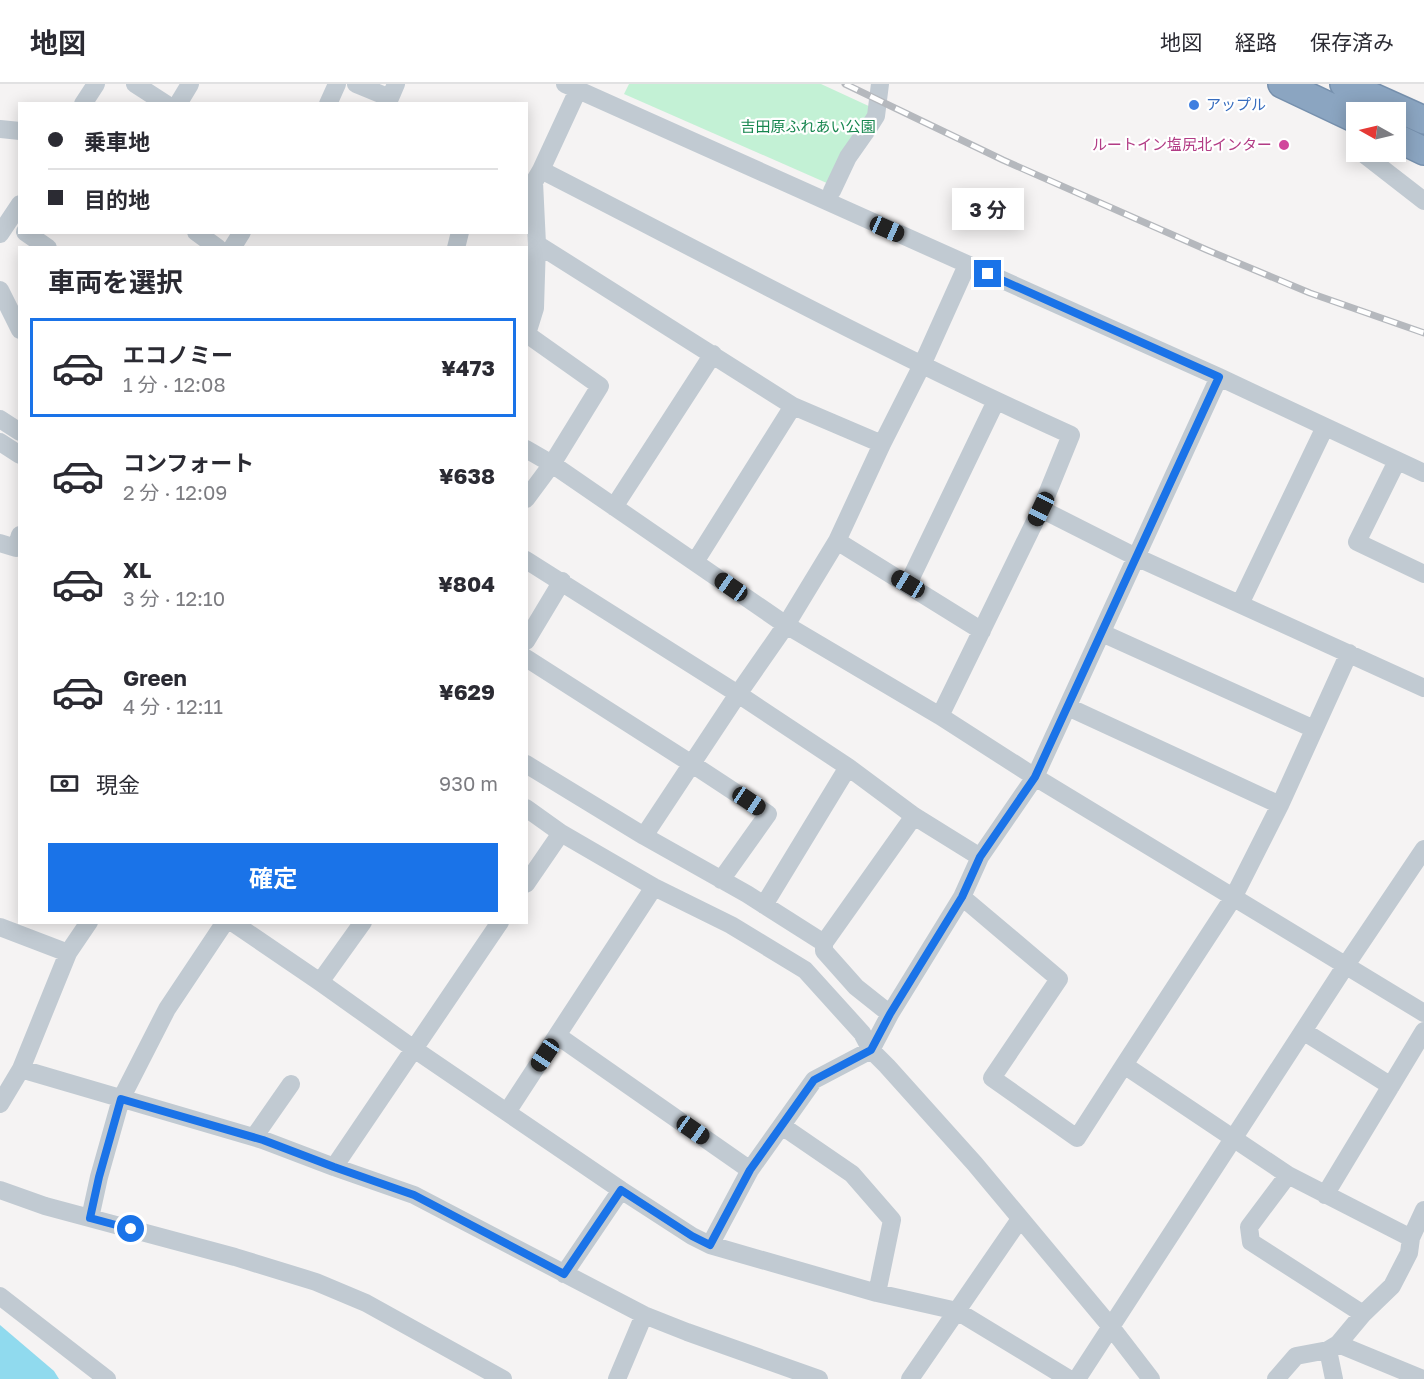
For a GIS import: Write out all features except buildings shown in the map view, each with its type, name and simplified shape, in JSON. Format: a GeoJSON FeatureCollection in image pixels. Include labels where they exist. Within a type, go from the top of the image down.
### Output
{"type":"FeatureCollection","features":[{"type":"Feature","properties":{"kind":"highway"},"geometry":{"type":"LineString","coordinates":[[1282,84],[1346,114]]}},
{"type":"Feature","properties":{"kind":"highway"},"geometry":{"type":"LineString","coordinates":[[1344,84],[1424,120]]}},
{"type":"Feature","properties":{"kind":"highway"},"geometry":{"type":"LineString","coordinates":[[1406,142],[1424,151]]}},
{"type":"Feature","properties":{"kind":"street"},"geometry":{"type":"LineString","coordinates":[[84,102],[96,84]]}},
{"type":"Feature","properties":{"kind":"street"},"geometry":{"type":"LineString","coordinates":[[135,84],[163,102]]}},
{"type":"Feature","properties":{"kind":"street"},"geometry":{"type":"LineString","coordinates":[[179,102],[190,84]]}},
{"type":"Feature","properties":{"kind":"street"},"geometry":{"type":"LineString","coordinates":[[329,102],[337,84]]}},
{"type":"Feature","properties":{"kind":"street"},"geometry":{"type":"LineString","coordinates":[[356,84],[390,98],[396,84]]}},
{"type":"Feature","properties":{"kind":"street"},"geometry":{"type":"LineString","coordinates":[[831,191],[848,157],[876,116],[880,84]]}},
{"type":"Feature","properties":{"kind":"street"},"geometry":{"type":"LineString","coordinates":[[528,332],[535,308],[537,244],[534,182],[541,170],[571,87],[1219,377],[1424,473]]}},
{"type":"Feature","properties":{"kind":"street"},"geometry":{"type":"LineString","coordinates":[[0,129],[18,131]]}},
{"type":"Feature","properties":{"kind":"street"},"geometry":{"type":"LineString","coordinates":[[1374,162],[1424,201]]}},
{"type":"Feature","properties":{"kind":"street"},"geometry":{"type":"LineString","coordinates":[[541,170],[922,365],[1071,435],[1041,509],[940,717]]}},
{"type":"Feature","properties":{"kind":"street"},"geometry":{"type":"LineString","coordinates":[[9,228],[18,208]]}},
{"type":"Feature","properties":{"kind":"street"},"geometry":{"type":"LineString","coordinates":[[28,234],[45,246]]}},
{"type":"Feature","properties":{"kind":"street"},"geometry":{"type":"LineString","coordinates":[[199,234],[215,246]]}},
{"type":"Feature","properties":{"kind":"street"},"geometry":{"type":"LineString","coordinates":[[537,244],[793,406],[882,444]]}},
{"type":"Feature","properties":{"kind":"street"},"geometry":{"type":"LineString","coordinates":[[644,836],[786,625],[837,541],[968,265]]}},
{"type":"Feature","properties":{"kind":"street"},"geometry":{"type":"LineString","coordinates":[[0,290],[18,326]]}},
{"type":"Feature","properties":{"kind":"street"},"geometry":{"type":"LineString","coordinates":[[528,337],[600,386],[552,464],[528,496]]}},
{"type":"Feature","properties":{"kind":"street"},"geometry":{"type":"LineString","coordinates":[[614,507],[713,354]]}},
{"type":"Feature","properties":{"kind":"street"},"geometry":{"type":"LineString","coordinates":[[710,1245],[750,1170],[814,1080],[871,1050],[890,1014],[962,897],[980,857],[1035,777],[1219,377]]}},
{"type":"Feature","properties":{"kind":"street"},"geometry":{"type":"LineString","coordinates":[[908,584],[996,401]]}},
{"type":"Feature","properties":{"kind":"street"},"geometry":{"type":"LineString","coordinates":[[695,562],[793,406]]}},
{"type":"Feature","properties":{"kind":"street"},"geometry":{"type":"LineString","coordinates":[[0,419],[18,431]]}},
{"type":"Feature","properties":{"kind":"street"},"geometry":{"type":"LineString","coordinates":[[1240,604],[1325,427]]}},
{"type":"Feature","properties":{"kind":"street"},"geometry":{"type":"LineString","coordinates":[[0,442],[18,453]]}},
{"type":"Feature","properties":{"kind":"street"},"geometry":{"type":"LineString","coordinates":[[528,450],[552,464],[786,625],[1424,1013]]}},
{"type":"Feature","properties":{"kind":"street"},"geometry":{"type":"LineString","coordinates":[[1397,461],[1357,542],[1424,574]]}},
{"type":"Feature","properties":{"kind":"street"},"geometry":{"type":"LineString","coordinates":[[1041,509],[1136,557],[1424,688]]}},
{"type":"Feature","properties":{"kind":"street"},"geometry":{"type":"LineString","coordinates":[[837,541],[982,631]]}},
{"type":"Feature","properties":{"kind":"street"},"geometry":{"type":"LineString","coordinates":[[528,561],[738,694],[848,767],[914,816],[980,857]]}},
{"type":"Feature","properties":{"kind":"street"},"geometry":{"type":"LineString","coordinates":[[528,639],[562,581]]}},
{"type":"Feature","properties":{"kind":"street"},"geometry":{"type":"LineString","coordinates":[[1102,633],[1314,729]]}},
{"type":"Feature","properties":{"kind":"street"},"geometry":{"type":"LineString","coordinates":[[962,897],[1059,979],[992,1078],[1077,1138],[1233,898],[1280,805],[1349,653]]}},
{"type":"Feature","properties":{"kind":"street"},"geometry":{"type":"LineString","coordinates":[[528,659],[768,814],[721,880]]}},
{"type":"Feature","properties":{"kind":"street"},"geometry":{"type":"LineString","coordinates":[[1068,707],[1280,805]]}},
{"type":"Feature","properties":{"kind":"street"},"geometry":{"type":"LineString","coordinates":[[528,765],[824,943]]}},
{"type":"Feature","properties":{"kind":"street"},"geometry":{"type":"LineString","coordinates":[[764,905],[848,767]]}},
{"type":"Feature","properties":{"kind":"street"},"geometry":{"type":"LineString","coordinates":[[528,809],[561,833],[654,887],[731,925],[805,970],[862,1033],[871,1050],[975,1164],[1111,1327],[1151,1379]]}},
{"type":"Feature","properties":{"kind":"street"},"geometry":{"type":"LineString","coordinates":[[890,1014],[856,987],[824,951],[824,943],[914,816]]}},
{"type":"Feature","properties":{"kind":"street"},"geometry":{"type":"LineString","coordinates":[[528,881],[561,833]]}},
{"type":"Feature","properties":{"kind":"street"},"geometry":{"type":"LineString","coordinates":[[1077,1379],[1424,849]]}},
{"type":"Feature","properties":{"kind":"street"},"geometry":{"type":"LineString","coordinates":[[507,1112],[654,887]]}},
{"type":"Feature","properties":{"kind":"street"},"geometry":{"type":"LineString","coordinates":[[0,1104],[21,1069],[68,953],[88,924]]}},
{"type":"Feature","properties":{"kind":"street"},"geometry":{"type":"LineString","coordinates":[[90,1218],[121,1099],[167,1009],[224,924]]}},
{"type":"Feature","properties":{"kind":"street"},"geometry":{"type":"LineString","coordinates":[[235,924],[414,1049],[692,1236],[710,1245],[877,1293],[957,1311],[1069,1379]]}},
{"type":"Feature","properties":{"kind":"street"},"geometry":{"type":"LineString","coordinates":[[321,982],[362,924]]}},
{"type":"Feature","properties":{"kind":"street"},"geometry":{"type":"LineString","coordinates":[[334,1167],[500,924]]}},
{"type":"Feature","properties":{"kind":"street"},"geometry":{"type":"LineString","coordinates":[[0,927],[68,953]]}},
{"type":"Feature","properties":{"kind":"street"},"geometry":{"type":"LineString","coordinates":[[1304,1031],[1391,1086]]}},
{"type":"Feature","properties":{"kind":"street"},"geometry":{"type":"LineString","coordinates":[[1325,1195],[1424,1031]]}},
{"type":"Feature","properties":{"kind":"street"},"geometry":{"type":"LineString","coordinates":[[558,1036],[750,1170]]}},
{"type":"Feature","properties":{"kind":"street"},"geometry":{"type":"LineString","coordinates":[[1124,1065],[1288,1175],[1411,1239]]}},
{"type":"Feature","properties":{"kind":"street"},"geometry":{"type":"LineString","coordinates":[[21,1069],[254,1137],[414,1195],[644,1315],[819,1379]]}},
{"type":"Feature","properties":{"kind":"street"},"geometry":{"type":"LineString","coordinates":[[254,1137],[291,1084]]}},
{"type":"Feature","properties":{"kind":"street"},"geometry":{"type":"LineString","coordinates":[[782,1126],[852,1174],[892,1220],[877,1293]]}},
{"type":"Feature","properties":{"kind":"street"},"geometry":{"type":"LineString","coordinates":[[1288,1175],[1249,1227],[1251,1242],[1363,1314]]}},
{"type":"Feature","properties":{"kind":"street"},"geometry":{"type":"LineString","coordinates":[[0,1190],[45,1206],[235,1257],[316,1282],[366,1303],[503,1379]]}},
{"type":"Feature","properties":{"kind":"street"},"geometry":{"type":"LineString","coordinates":[[564,1274],[621,1190]]}},
{"type":"Feature","properties":{"kind":"street"},"geometry":{"type":"LineString","coordinates":[[1334,1379],[1333,1347],[1392,1286],[1409,1253],[1411,1239],[1422,1216]]}},
{"type":"Feature","properties":{"kind":"street"},"geometry":{"type":"LineString","coordinates":[[910,1379],[1020,1219]]}},
{"type":"Feature","properties":{"kind":"street"},"geometry":{"type":"LineString","coordinates":[[0,1296],[107,1379]]}},
{"type":"Feature","properties":{"kind":"street"},"geometry":{"type":"LineString","coordinates":[[617,1379],[644,1315]]}},
{"type":"Feature","properties":{"kind":"street"},"geometry":{"type":"LineString","coordinates":[[1276,1379],[1296,1356],[1333,1347],[1423,1379]]}},
{"type":"Feature","properties":{"kind":"green space","name":"吉田原ふれあい公園"},"geometry":{"type":"Polygon","coordinates":[[[629,84],[821,84],[873,108],[829,184],[624,94],[629,84]]]}},
{"type":"Feature","properties":{"kind":"water"},"geometry":{"type":"Polygon","coordinates":[[[0,1325],[54,1371],[59,1379],[0,1379],[0,1325]]]}},
{"type":"Feature","properties":{"kind":"railway"},"geometry":{"type":"LineString","coordinates":[[845,84],[1003,160],[1207,250],[1310,293],[1424,333]]}},
{"type":"Feature","properties":{"kind":"place","name":"アップル"},"geometry":{"type":"Point","coordinates":[1194,105]}},
{"type":"Feature","properties":{"kind":"place","name":"ルートイン塩尻北インター"},"geometry":{"type":"Point","coordinates":[1284,145]}},
{"type":"Feature","properties":{"kind":"route"},"geometry":{"type":"LineString","coordinates":[[131,1229],[90,1218],[121,1099],[263,1140],[414,1195],[564,1274],[621,1190],[692,1236],[710,1245],[750,1170],[814,1080],[871,1050],[890,1014],[962,897],[980,857],[1035,777],[1219,377],[988,274]]}}]}
